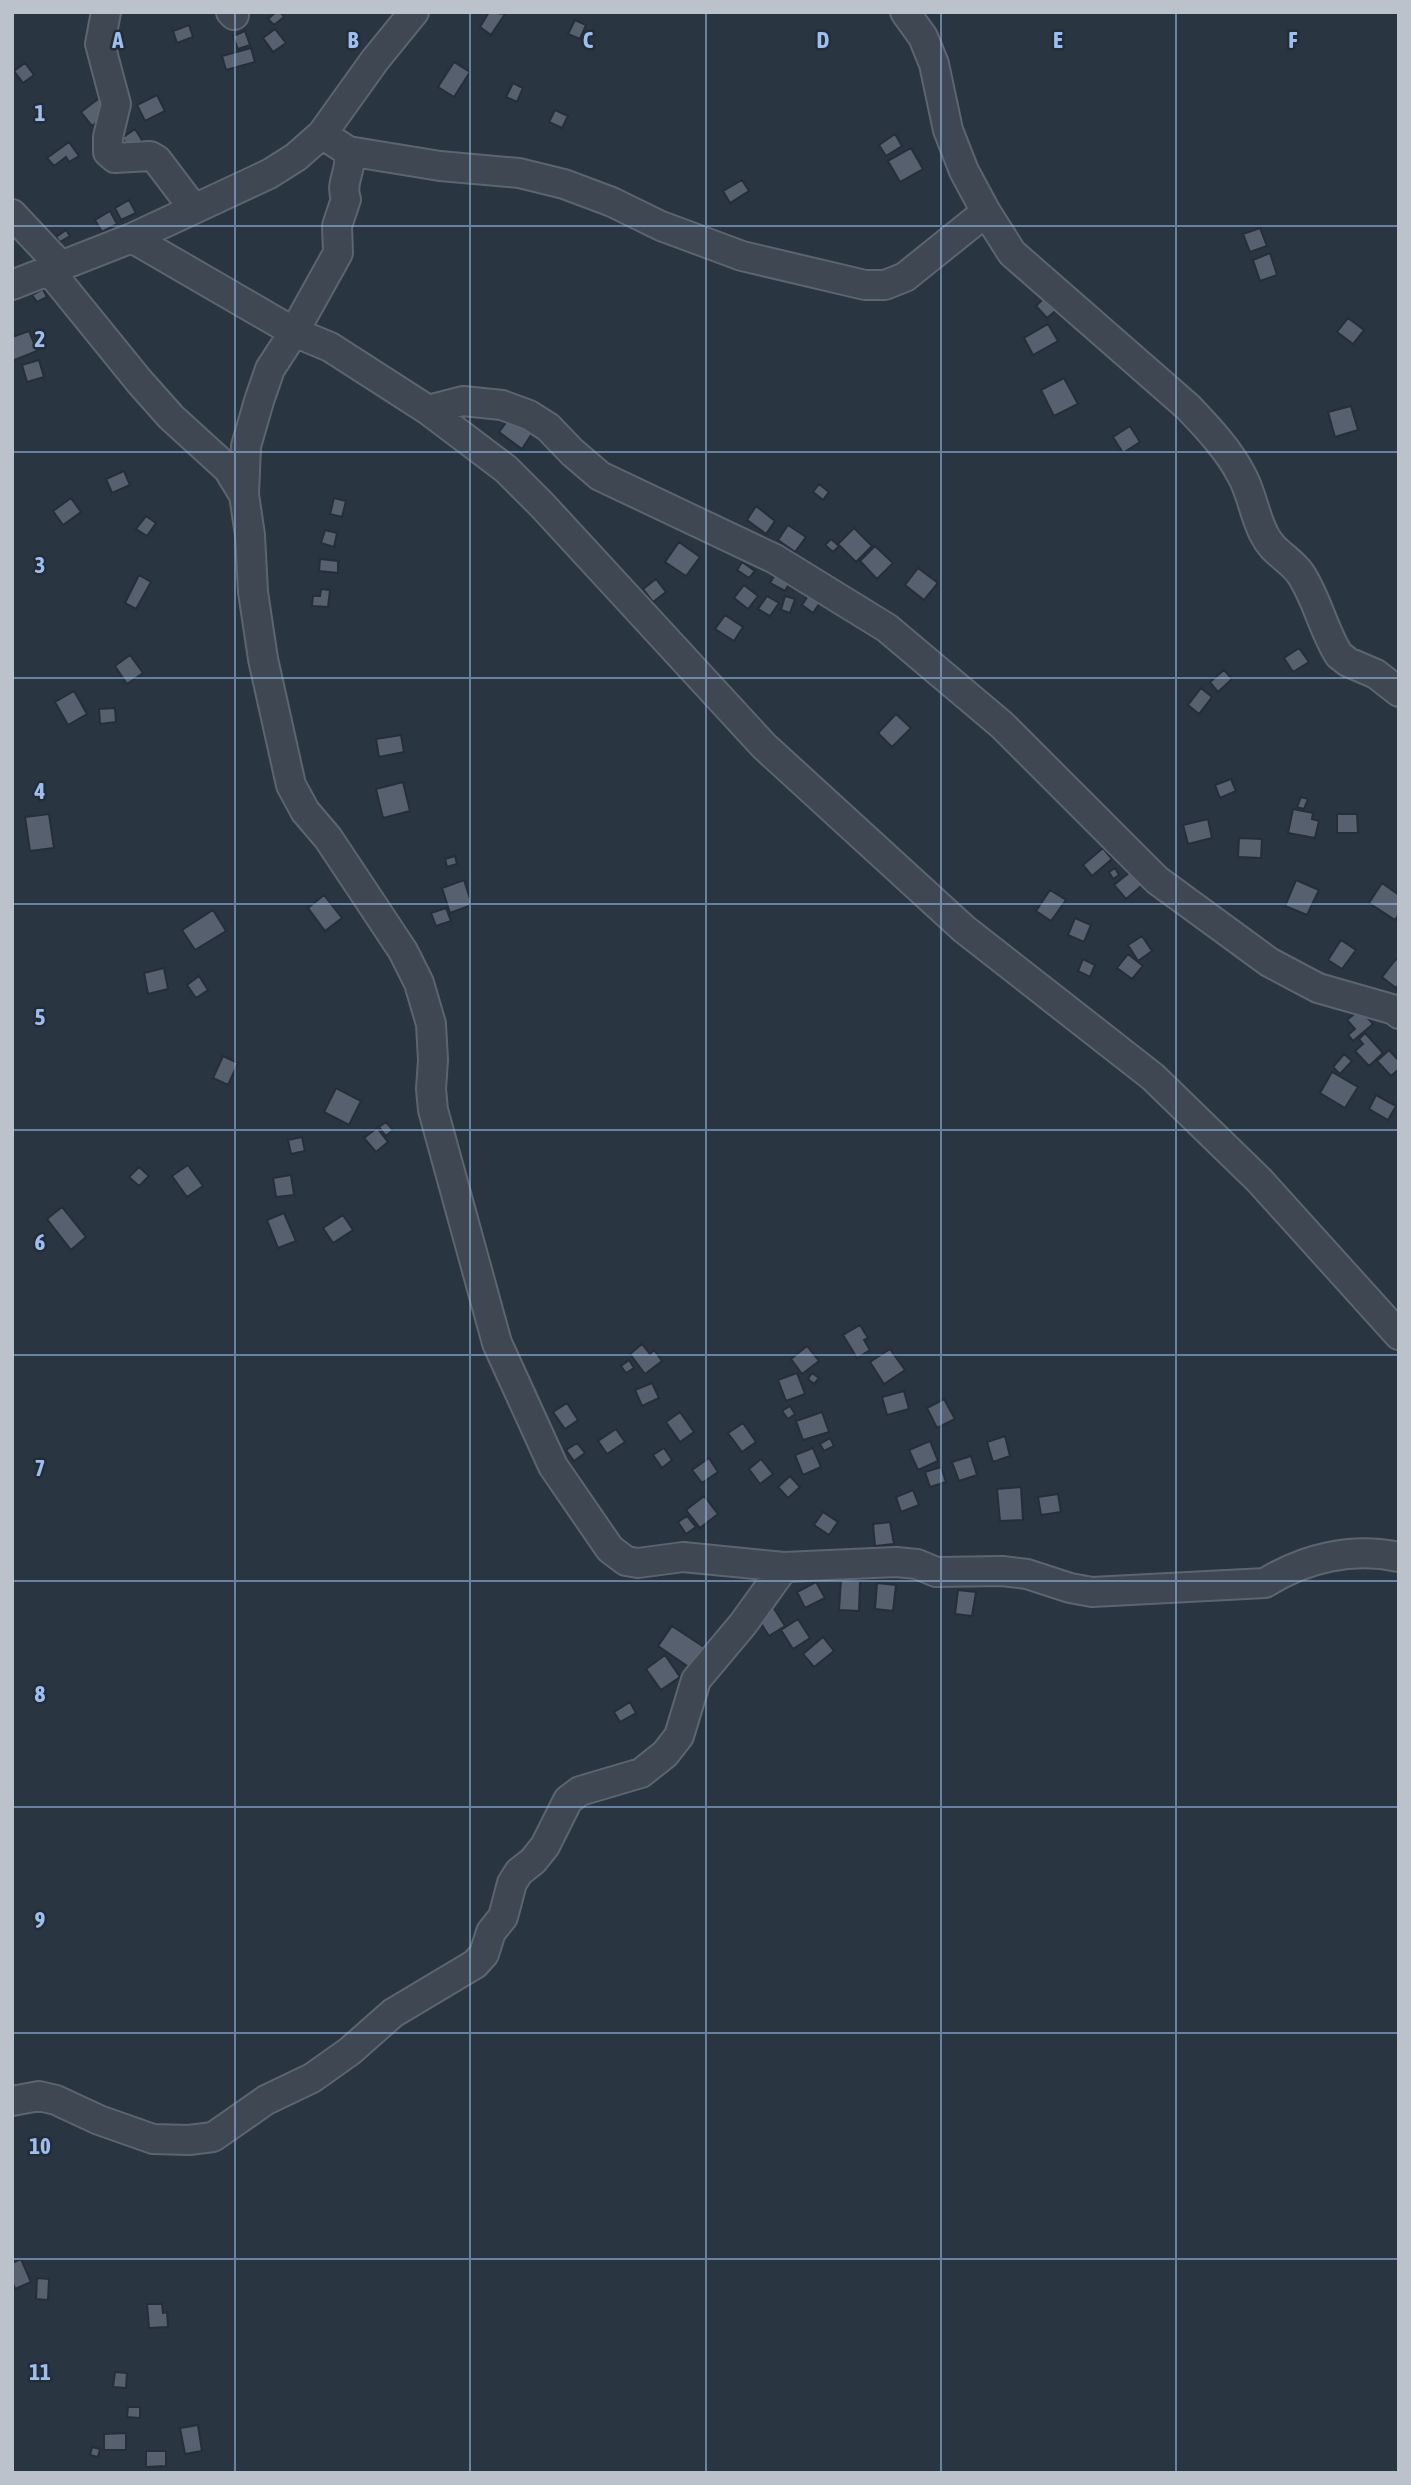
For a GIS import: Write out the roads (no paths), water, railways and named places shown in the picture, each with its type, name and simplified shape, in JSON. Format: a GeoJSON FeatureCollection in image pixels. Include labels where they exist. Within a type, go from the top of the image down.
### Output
{"type":"FeatureCollection","features":[{"type":"Feature","properties":{"kind":"street"},"geometry":{"type":"LineString","coordinates":[[106,12],[100,44],[116,103],[108,137],[108,152],[115,158],[150,156],[158,160],[194,209]]}},
{"type":"Feature","properties":{"kind":"street"},"geometry":{"type":"LineString","coordinates":[[12,285],[132,238],[268,174],[296,157],[322,134],[375,60],[414,12]]}},
{"type":"Feature","properties":{"kind":"street"},"geometry":{"type":"LineString","coordinates":[[905,12],[923,37],[934,64],[947,130],[986,212],[1012,253],[1179,399],[1210,430],[1241,473],[1262,532],[1272,548],[1287,559],[1300,574],[1339,655],[1348,662],[1376,674],[1399,692]]}},
{"type":"Feature","properties":{"kind":"street"},"geometry":{"type":"LineString","coordinates":[[322,134],[348,152],[440,166],[519,173],[564,184],[612,202],[661,226],[743,256],[865,285],[885,285],[905,277],[986,212]]}},
{"type":"Feature","properties":{"kind":"street"},"geometry":{"type":"LineString","coordinates":[[348,152],[351,160],[344,182],[343,191],[346,198],[337,226],[338,253],[270,369],[246,446],[244,495],[250,535],[253,592],[263,659],[291,785],[304,811],[328,838],[403,951],[419,984],[431,1024],[433,1110],[497,1343],[553,1466],[610,1549],[625,1561],[638,1563],[684,1557],[784,1567],[896,1562],[917,1564],[936,1572],[1017,1573],[1092,1592],[1265,1583],[1286,1570],[1333,1555],[1376,1552],[1399,1557]]}},
{"type":"Feature","properties":{"kind":"street"},"geometry":{"type":"LineString","coordinates":[[12,214],[55,267],[139,381],[170,417],[228,469],[244,495]]}},
{"type":"Feature","properties":{"kind":"street"},"geometry":{"type":"LineString","coordinates":[[132,238],[294,332],[330,348],[428,410],[506,469],[764,747],[964,929],[1153,1077],[1259,1180],[1399,1335]]}},
{"type":"Feature","properties":{"kind":"street"},"geometry":{"type":"LineString","coordinates":[[428,410],[463,401],[502,405],[529,415],[548,427],[600,476],[775,559],[887,628],[1002,725],[1157,880],[1269,962],[1318,988],[1395,1010],[1399,1014]]}},
{"type":"Feature","properties":{"kind":"street"},"geometry":{"type":"LineString","coordinates":[[12,2101],[39,2096],[56,2100],[99,2120],[153,2139],[189,2140],[213,2137],[266,2100],[312,2078],[350,2051],[393,2013],[475,1964],[484,1954],[491,1932],[503,1917],[512,1883],[545,1846],[568,1800],[580,1791],[642,1773],[666,1754],[679,1736],[696,1680],[743,1624],[784,1567]]}}]}
